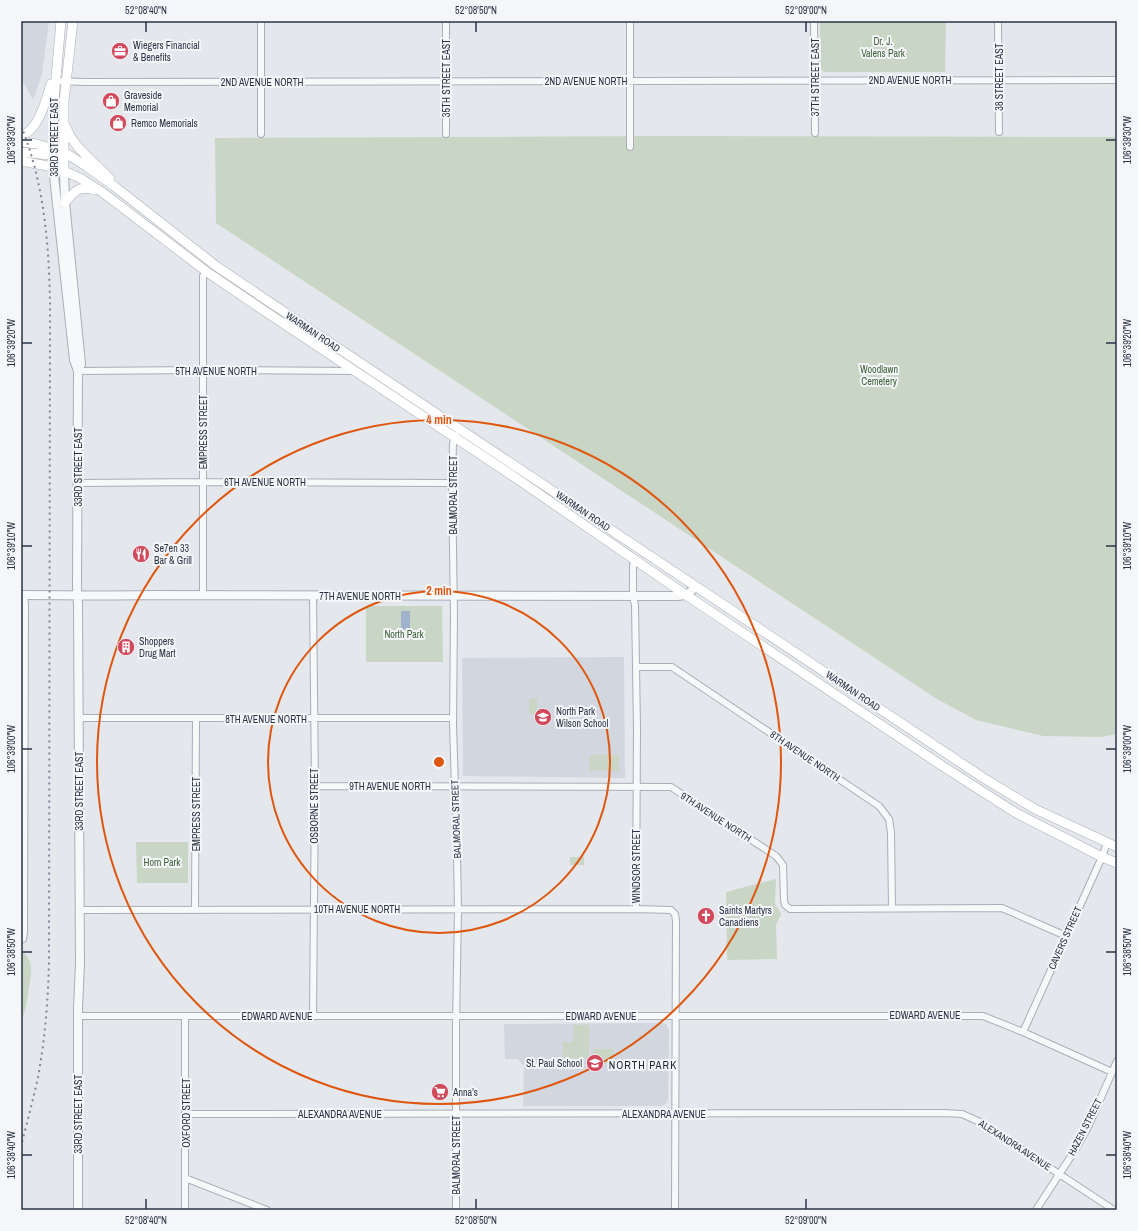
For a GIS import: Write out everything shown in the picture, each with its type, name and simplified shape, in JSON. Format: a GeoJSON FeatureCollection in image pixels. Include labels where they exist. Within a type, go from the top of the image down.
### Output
{"type":"FeatureCollection","features":[{"type":"Feature","properties":{"kind":"main road","name":"33RD STREET EAST"},"geometry":{"type":"LineString","coordinates":[[53,167],[55,81],[61,21]]}},
{"type":"Feature","properties":{"kind":"main road","name":"33RD STREET EAST"},"geometry":{"type":"LineString","coordinates":[[64,171],[66,82],[73,21]]}},
{"type":"Feature","properties":{"kind":"main road"},"geometry":{"type":"LineString","coordinates":[[21,136],[31,129],[36,123],[44,106],[57,66]]}},
{"type":"Feature","properties":{"kind":"main road"},"geometry":{"type":"LineString","coordinates":[[64,123],[69,136],[76,145],[103,171],[123,194]]}},
{"type":"Feature","properties":{"kind":"main road"},"geometry":{"type":"LineString","coordinates":[[21,142],[37,144],[53,152]]}},
{"type":"Feature","properties":{"kind":"main road"},"geometry":{"type":"LineString","coordinates":[[21,152],[53,152]]}},
{"type":"Feature","properties":{"kind":"main road","name":"WARMAN ROAD"},"geometry":{"type":"LineString","coordinates":[[53,152],[64,152],[86,166],[216,266],[982,777],[1035,809],[1117,847]]}},
{"type":"Feature","properties":{"kind":"main road","name":"WARMAN ROAD"},"geometry":{"type":"LineString","coordinates":[[21,160],[64,171],[80,178],[102,192],[207,272],[974,787],[1016,813],[1102,857],[1117,863]]}},
{"type":"Feature","properties":{"kind":"main road"},"geometry":{"type":"LineString","coordinates":[[65,202],[79,188],[102,192]]}},
{"type":"Feature","properties":{"kind":"street"},"geometry":{"type":"LineString","coordinates":[[261,21],[261,134]]}},
{"type":"Feature","properties":{"kind":"street","name":"35TH STREET EAST"},"geometry":{"type":"LineString","coordinates":[[446,21],[446,134]]}},
{"type":"Feature","properties":{"kind":"street"},"geometry":{"type":"LineString","coordinates":[[630,21],[630,147]]}},
{"type":"Feature","properties":{"kind":"street","name":"37TH STREET EAST"},"geometry":{"type":"LineString","coordinates":[[814,21],[815,133]]}},
{"type":"Feature","properties":{"kind":"street","name":"38 STREET EAST"},"geometry":{"type":"LineString","coordinates":[[998,21],[999,132]]}},
{"type":"Feature","properties":{"kind":"street","name":"2ND AVENUE NORTH"},"geometry":{"type":"LineString","coordinates":[[55,81],[1117,80]]}},
{"type":"Feature","properties":{"kind":"street","name":"33RD STREET EAST"},"geometry":{"type":"LineString","coordinates":[[53,167],[74,360],[78,371],[80,963],[78,1016],[77,1208]]}},
{"type":"Feature","properties":{"kind":"street","name":"33RD STREET EAST"},"geometry":{"type":"LineString","coordinates":[[64,171],[65,202],[81,364],[78,371]]}},
{"type":"Feature","properties":{"kind":"street","name":"EMPRESS STREET"},"geometry":{"type":"LineString","coordinates":[[203,595],[203,276],[207,272]]}},
{"type":"Feature","properties":{"kind":"street","name":"5TH AVENUE NORTH"},"geometry":{"type":"LineString","coordinates":[[78,371],[355,371]]}},
{"type":"Feature","properties":{"kind":"street","name":"BALMORAL STREET"},"geometry":{"type":"LineString","coordinates":[[456,1210],[456,1016],[458,910],[456,800],[454,787],[454,596],[452,483],[453,443],[454,437],[459,429]]}},
{"type":"Feature","properties":{"kind":"street","name":"6TH AVENUE NORTH"},"geometry":{"type":"LineString","coordinates":[[78,484],[204,482],[452,483]]}},
{"type":"Feature","properties":{"kind":"street","name":"WINDSOR STREET"},"geometry":{"type":"LineString","coordinates":[[638,561],[633,565],[636,667],[636,909],[671,910],[675,914],[676,921],[675,1210]]}},
{"type":"Feature","properties":{"kind":"street"},"geometry":{"type":"LineString","coordinates":[[686,595],[696,587]]}},
{"type":"Feature","properties":{"kind":"street"},"geometry":{"type":"LineString","coordinates":[[22,595],[25,605],[24,932],[22,939]]}},
{"type":"Feature","properties":{"kind":"street","name":"7TH AVENUE NORTH"},"geometry":{"type":"LineString","coordinates":[[22,595],[686,595]]}},
{"type":"Feature","properties":{"kind":"street","name":"OSBORNE STREET"},"geometry":{"type":"LineString","coordinates":[[313,1016],[315,786],[314,596]]}},
{"type":"Feature","properties":{"kind":"street","name":"8TH AVENUE NORTH"},"geometry":{"type":"LineString","coordinates":[[636,667],[672,667],[879,806],[889,818],[891,833],[892,908]]}},
{"type":"Feature","properties":{"kind":"street","name":"8TH AVENUE NORTH"},"geometry":{"type":"LineString","coordinates":[[78,718],[454,718]]}},
{"type":"Feature","properties":{"kind":"street","name":"EMPRESS STREET"},"geometry":{"type":"LineString","coordinates":[[195,909],[196,719]]}},
{"type":"Feature","properties":{"kind":"street","name":"9TH AVENUE NORTH"},"geometry":{"type":"LineString","coordinates":[[315,786],[670,786],[776,856],[783,865],[784,900],[785,905],[790,909],[1002,908],[1066,936]]}},
{"type":"Feature","properties":{"kind":"street","name":"CAVERS STREET"},"geometry":{"type":"LineString","coordinates":[[1023,1032],[1107,843]]}},
{"type":"Feature","properties":{"kind":"street","name":"10TH AVENUE NORTH"},"geometry":{"type":"LineString","coordinates":[[79,910],[636,909]]}},
{"type":"Feature","properties":{"kind":"street","name":"EDWARD AVENUE"},"geometry":{"type":"LineString","coordinates":[[78,1016],[984,1016],[1112,1072]]}},
{"type":"Feature","properties":{"kind":"street","name":"OXFORD STREET"},"geometry":{"type":"LineString","coordinates":[[185,1016],[185,1210]]}},
{"type":"Feature","properties":{"kind":"street","name":"HAZEN STREET"},"geometry":{"type":"LineString","coordinates":[[1036,1210],[1077,1147],[1089,1125],[1117,1061]]}},
{"type":"Feature","properties":{"kind":"street","name":"ALEXANDRA AVENUE"},"geometry":{"type":"LineString","coordinates":[[186,1114],[962,1114],[980,1122],[1114,1210]]}},
{"type":"Feature","properties":{"kind":"street"},"geometry":{"type":"LineString","coordinates":[[185,1178],[267,1210]]}},
{"type":"Feature","properties":{"kind":"shaded area"},"geometry":{"type":"Polygon","coordinates":[[[21,21],[49,21],[42,74],[33,100],[21,78],[21,21]]]}},
{"type":"Feature","properties":{"kind":"shaded area"},"geometry":{"type":"Polygon","coordinates":[[[21,169],[23,169],[22,585],[21,585],[21,169]]]}},
{"type":"Feature","properties":{"kind":"shaded area","name":"North Park Wilson School"},"geometry":{"type":"Polygon","coordinates":[[[624,657],[625,778],[463,776],[462,658],[624,657]]]}},
{"type":"Feature","properties":{"kind":"shaded area","name":"St. Paul School"},"geometry":{"type":"Polygon","coordinates":[[[664,1023],[669,1030],[668,1100],[666,1104],[661,1106],[523,1106],[524,1066],[518,1059],[505,1059],[504,1024],[664,1023]]]}},
{"type":"Feature","properties":{"kind":"green space","name":"Dr. J. Valens Park"},"geometry":{"type":"Polygon","coordinates":[[[820,21],[946,21],[945,72],[824,72],[820,68],[820,21]]]}},
{"type":"Feature","properties":{"kind":"green space","name":"Woodlawn Cemetery"},"geometry":{"type":"Polygon","coordinates":[[[675,136],[1117,137],[1117,734],[1101,737],[1043,736],[976,720],[937,699],[216,223],[215,138],[675,136]]]}},
{"type":"Feature","properties":{"kind":"green space","name":"North Park"},"geometry":{"type":"Polygon","coordinates":[[[366,606],[442,606],[443,662],[366,662],[366,606]]]}},
{"type":"Feature","properties":{"kind":"green space"},"geometry":{"type":"Polygon","coordinates":[[[529,699],[537,699],[537,714],[529,714],[529,699]]]}},
{"type":"Feature","properties":{"kind":"green space"},"geometry":{"type":"Polygon","coordinates":[[[590,755],[619,755],[619,771],[590,771],[590,755]]]}},
{"type":"Feature","properties":{"kind":"green space","name":"Horn Park"},"geometry":{"type":"Polygon","coordinates":[[[136,842],[188,842],[188,883],[137,883],[136,842]]]}},
{"type":"Feature","properties":{"kind":"green space"},"geometry":{"type":"Polygon","coordinates":[[[570,857],[584,857],[584,865],[570,865],[570,857]]]}},
{"type":"Feature","properties":{"kind":"green space"},"geometry":{"type":"Polygon","coordinates":[[[776,879],[775,904],[781,914],[776,925],[777,959],[727,960],[726,892],[776,879]]]}},
{"type":"Feature","properties":{"kind":"green space"},"geometry":{"type":"Polygon","coordinates":[[[21,950],[26,955],[31,965],[31,976],[26,1008],[21,1021],[21,950]]]}},
{"type":"Feature","properties":{"kind":"green space"},"geometry":{"type":"Polygon","coordinates":[[[573,1025],[589,1025],[589,1058],[563,1058],[563,1042],[573,1042],[573,1025]]]}},
{"type":"Feature","properties":{"kind":"green space"},"geometry":{"type":"Polygon","coordinates":[[[593,1049],[613,1049],[613,1062],[593,1062],[593,1049]]]}},
{"type":"Feature","properties":{"kind":"water"},"geometry":{"type":"Polygon","coordinates":[[[401,611],[410,611],[410,630],[401,630],[401,611]]]}},
{"type":"Feature","properties":{"kind":"railway"},"geometry":{"type":"LineString","coordinates":[[21,126],[35,169],[44,214],[50,304],[49,977],[43,1049],[38,1077],[21,1146]]}},
{"type":"Feature","properties":{"kind":"place","name":"Wiegers Financial & Benefits"},"geometry":{"type":"Point","coordinates":[120,51]}},
{"type":"Feature","properties":{"kind":"place","name":"Graveside Memorial"},"geometry":{"type":"Point","coordinates":[111,101]}},
{"type":"Feature","properties":{"kind":"place","name":"Remco Memorials"},"geometry":{"type":"Point","coordinates":[118,123]}},
{"type":"Feature","properties":{"kind":"place","name":"Se7en 33 Bar & Grill"},"geometry":{"type":"Point","coordinates":[141,554]}},
{"type":"Feature","properties":{"kind":"place","name":"Shoppers Drug Mart"},"geometry":{"type":"Point","coordinates":[126,647]}},
{"type":"Feature","properties":{"kind":"place","name":"North Park Wilson School"},"geometry":{"type":"Point","coordinates":[543,717]}},
{"type":"Feature","properties":{"kind":"place","name":"Saints Martyrs Canadiens"},"geometry":{"type":"Point","coordinates":[706,916]}},
{"type":"Feature","properties":{"kind":"place","name":"St. Paul School"},"geometry":{"type":"Point","coordinates":[595,1063]}},
{"type":"Feature","properties":{"kind":"place","name":"Anna's"},"geometry":{"type":"Point","coordinates":[440,1092]}},
{"type":"Feature","properties":{"kind":"district","name":"NORTH PARK"},"geometry":{"type":"Point","coordinates":[643,1065]}}]}
